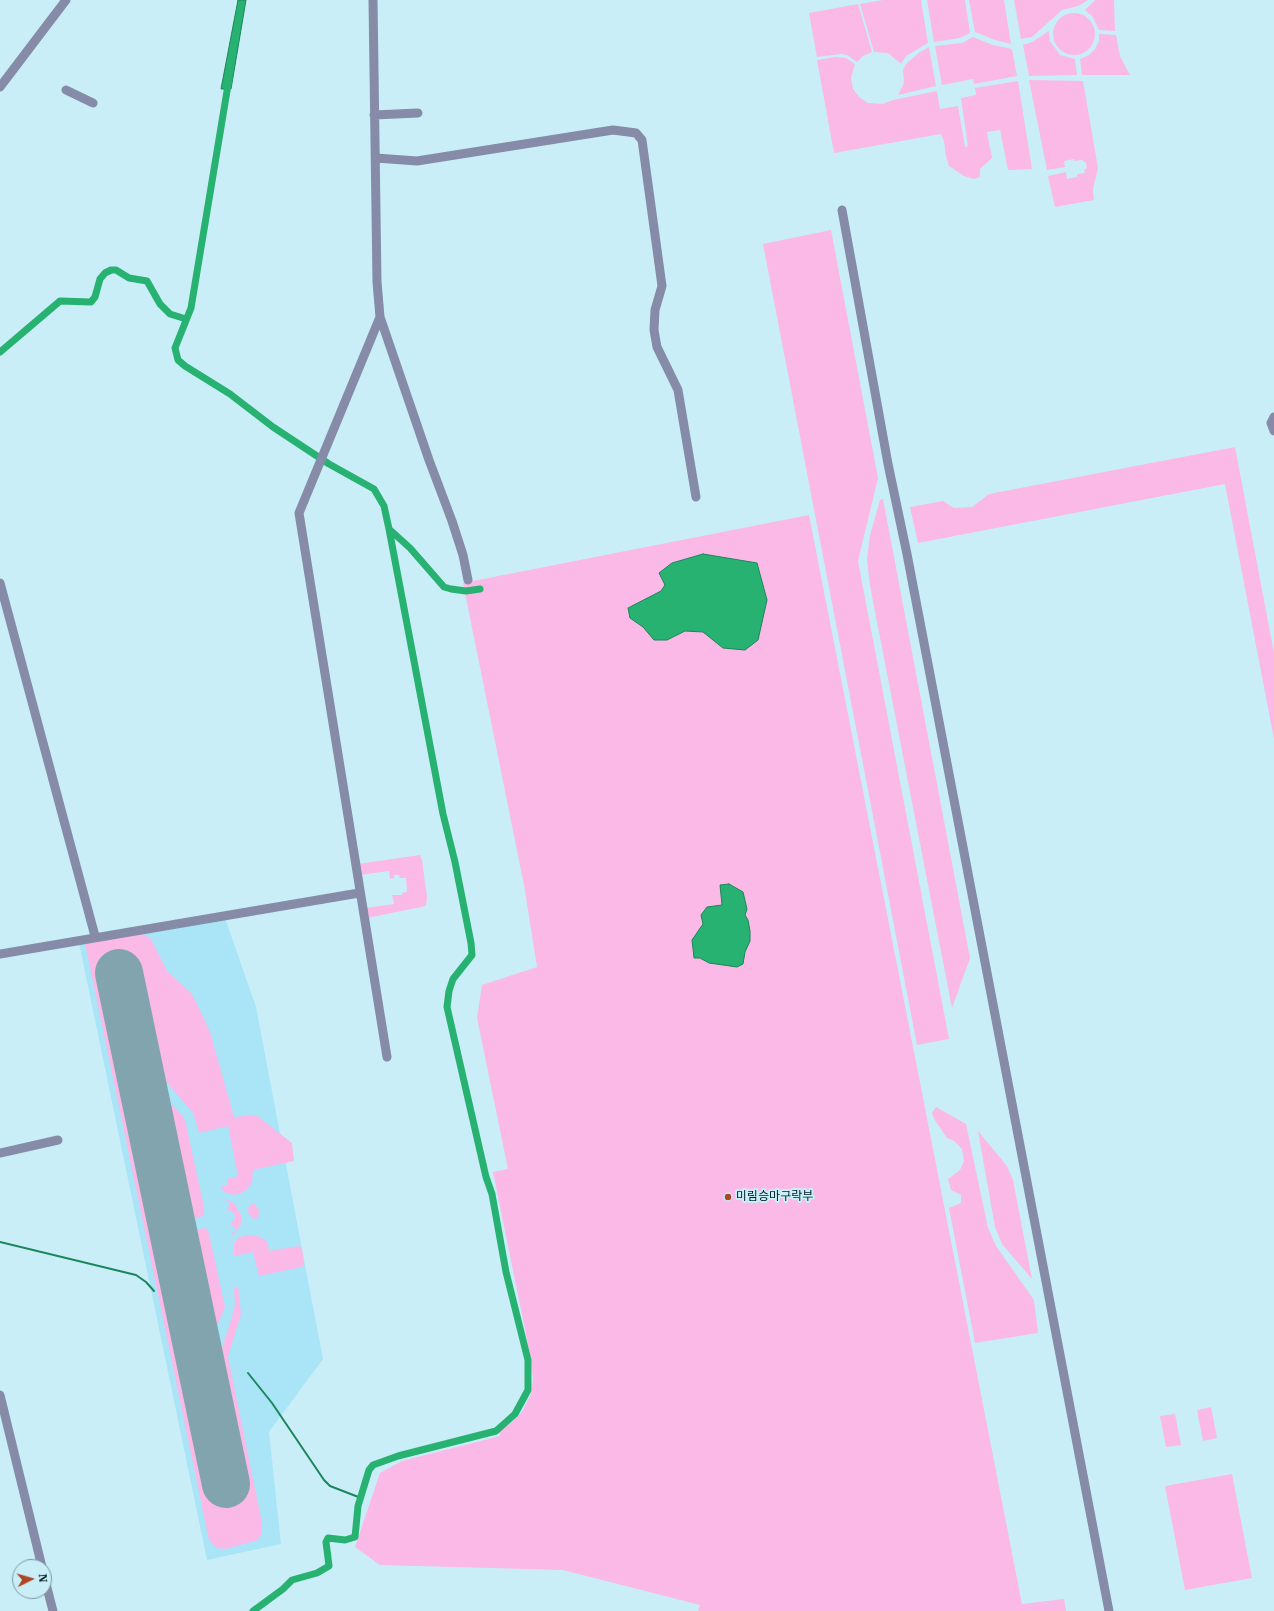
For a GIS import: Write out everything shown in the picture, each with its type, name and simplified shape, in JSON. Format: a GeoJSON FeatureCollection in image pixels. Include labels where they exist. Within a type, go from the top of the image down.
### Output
{"type":"FeatureCollection","features":[{"type":"Feature","properties":{"kind":"street"},"geometry":{"type":"LineString","coordinates":[[0,88],[66,0]]}},
{"type":"Feature","properties":{"kind":"street"},"geometry":{"type":"LineString","coordinates":[[374,0],[374,115],[376,158],[377,282],[380,317],[429,460],[452,521],[463,555],[468,580]]}},
{"type":"Feature","properties":{"kind":"street"},"geometry":{"type":"LineString","coordinates":[[66,90],[93,103]]}},
{"type":"Feature","properties":{"kind":"street"},"geometry":{"type":"LineString","coordinates":[[374,115],[418,113]]}},
{"type":"Feature","properties":{"kind":"street"},"geometry":{"type":"LineString","coordinates":[[376,158],[418,161],[613,130],[636,132],[642,140],[662,286],[654,310],[654,330],[657,347],[678,390],[696,497]]}},
{"type":"Feature","properties":{"kind":"street"},"geometry":{"type":"LineString","coordinates":[[842,210],[888,464],[910,570],[1109,1611]]}},
{"type":"Feature","properties":{"kind":"street"},"geometry":{"type":"LineString","coordinates":[[380,317],[318,462],[299,513],[343,776],[359,892],[387,1057]]}},
{"type":"Feature","properties":{"kind":"street"},"geometry":{"type":"LineString","coordinates":[[1274,417],[1271,423],[1274,431]]}},
{"type":"Feature","properties":{"kind":"street"},"geometry":{"type":"LineString","coordinates":[[0,583],[95,936]]}},
{"type":"Feature","properties":{"kind":"street"},"geometry":{"type":"LineString","coordinates":[[0,954],[95,936],[359,892]]}},
{"type":"Feature","properties":{"kind":"street"},"geometry":{"type":"LineString","coordinates":[[0,1153],[58,1140]]}},
{"type":"Feature","properties":{"kind":"street"},"geometry":{"type":"LineString","coordinates":[[0,1395],[40,1559]]}},
{"type":"Feature","properties":{"kind":"street"},"geometry":{"type":"LineString","coordinates":[[50,1599],[53,1611]]}},
{"type":"Feature","properties":{"kind":"shaded area"},"geometry":{"type":"Polygon","coordinates":[[[238,0],[246,0],[231,89],[221,89],[238,0]]]}},
{"type":"Feature","properties":{"kind":"shaded area"},"geometry":{"type":"Polygon","coordinates":[[[883,0],[921,0],[928,43],[906,56],[901,64],[888,53],[874,52],[860,4],[883,0]]]}},
{"type":"Feature","properties":{"kind":"shaded area"},"geometry":{"type":"Polygon","coordinates":[[[927,0],[965,0],[970,33],[960,38],[934,42],[927,0]]]}},
{"type":"Feature","properties":{"kind":"shaded area"},"geometry":{"type":"Polygon","coordinates":[[[969,0],[1004,0],[1011,44],[995,40],[975,32],[969,0]]]}},
{"type":"Feature","properties":{"kind":"shaded area"},"geometry":{"type":"Polygon","coordinates":[[[1014,0],[1088,0],[1078,6],[1062,10],[1032,37],[1021,39],[1014,0]]]}},
{"type":"Feature","properties":{"kind":"shaded area"},"geometry":{"type":"Polygon","coordinates":[[[1095,0],[1114,0],[1115,31],[1099,30],[1093,17],[1085,10],[1095,0]]]}},
{"type":"Feature","properties":{"kind":"shaded area"},"geometry":{"type":"Polygon","coordinates":[[[858,4],[872,52],[863,56],[857,62],[847,55],[841,54],[817,57],[809,13],[858,4]]]}},
{"type":"Feature","properties":{"kind":"shaded area"},"geometry":{"type":"Polygon","coordinates":[[[1070,13],[1078,13],[1089,19],[1095,30],[1095,38],[1089,49],[1078,55],[1070,55],[1059,49],[1053,38],[1053,30],[1059,19],[1070,13]]]}},
{"type":"Feature","properties":{"kind":"shaded area"},"geometry":{"type":"Polygon","coordinates":[[[1049,31],[1050,41],[1060,55],[1075,59],[1077,75],[1029,76],[1023,45],[1032,42],[1049,31]]]}},
{"type":"Feature","properties":{"kind":"shaded area"},"geometry":{"type":"Polygon","coordinates":[[[1099,34],[1116,35],[1120,56],[1130,75],[1082,75],[1080,59],[1089,55],[1095,49],[1099,41],[1099,34]]]}},
{"type":"Feature","properties":{"kind":"shaded area"},"geometry":{"type":"Polygon","coordinates":[[[973,37],[993,45],[1012,49],[1017,76],[974,84],[973,79],[942,85],[935,46],[962,43],[973,37]]]}},
{"type":"Feature","properties":{"kind":"shaded area"},"geometry":{"type":"Polygon","coordinates":[[[929,47],[936,86],[898,95],[904,83],[903,70],[906,64],[920,52],[929,47]]]}},
{"type":"Feature","properties":{"kind":"shaded area"},"geometry":{"type":"Polygon","coordinates":[[[836,57],[846,58],[855,64],[851,78],[853,89],[859,97],[868,103],[883,104],[893,100],[937,91],[940,109],[958,106],[965,147],[968,146],[961,98],[976,95],[975,88],[1018,81],[1032,169],[1008,170],[1000,130],[987,132],[992,158],[980,169],[980,177],[974,179],[964,176],[949,166],[944,141],[941,134],[834,153],[817,60],[836,57]]]}},
{"type":"Feature","properties":{"kind":"shaded area"},"geometry":{"type":"Polygon","coordinates":[[[1029,80],[1083,81],[1098,168],[1093,189],[1094,200],[1055,207],[1048,176],[1066,172],[1067,179],[1077,177],[1077,174],[1085,173],[1084,170],[1087,168],[1086,163],[1082,160],[1074,161],[1074,159],[1064,161],[1065,167],[1047,170],[1029,80]]]}},
{"type":"Feature","properties":{"kind":"shaded area"},"geometry":{"type":"Polygon","coordinates":[[[831,230],[878,478],[858,561],[949,1039],[917,1045],[763,244],[831,230]]]}},
{"type":"Feature","properties":{"kind":"shaded area"},"geometry":{"type":"Polygon","coordinates":[[[1235,447],[1274,653],[1274,739],[1225,484],[918,543],[910,507],[943,501],[954,508],[972,507],[989,494],[1235,447]]]}},
{"type":"Feature","properties":{"kind":"shaded area"},"geometry":{"type":"Polygon","coordinates":[[[883,499],[970,958],[952,1008],[870,586],[867,559],[870,535],[880,500],[883,499]]]}},
{"type":"Feature","properties":{"kind":"shaded area","name":"미림승마구락부"},"geometry":{"type":"Polygon","coordinates":[[[809,515],[1022,1604],[1064,1599],[1066,1611],[698,1611],[700,1605],[563,1570],[380,1565],[355,1547],[380,1473],[402,1461],[500,1436],[499,1431],[511,1423],[522,1412],[531,1394],[533,1379],[531,1359],[493,1172],[508,1169],[477,1018],[482,985],[537,967],[524,885],[463,583],[809,515]]]}},
{"type":"Feature","properties":{"kind":"shaded area"},"geometry":{"type":"Polygon","coordinates":[[[703,554],[757,563],[767,600],[758,640],[745,650],[723,648],[703,632],[685,631],[667,640],[654,640],[643,627],[630,618],[628,608],[661,591],[665,585],[659,573],[672,563],[703,554]]]}},
{"type":"Feature","properties":{"kind":"shaded area"},"geometry":{"type":"Polygon","coordinates":[[[420,855],[427,897],[426,906],[367,918],[365,908],[394,904],[392,895],[402,895],[402,893],[407,892],[406,878],[400,878],[399,875],[394,875],[394,878],[390,879],[389,871],[360,875],[358,864],[420,855]]]}},
{"type":"Feature","properties":{"kind":"shaded area"},"geometry":{"type":"Polygon","coordinates":[[[729,884],[743,892],[747,909],[745,915],[748,920],[750,931],[750,941],[745,952],[743,964],[737,967],[709,963],[700,958],[694,958],[692,940],[703,924],[701,915],[707,907],[722,905],[720,885],[729,884]]]}},
{"type":"Feature","properties":{"kind":"shaded area"},"geometry":{"type":"Polygon","coordinates":[[[225,918],[256,1007],[323,1359],[269,1432],[281,1544],[207,1560],[79,943],[225,918]]]}},
{"type":"Feature","properties":{"kind":"shaded area"},"geometry":{"type":"Polygon","coordinates":[[[143,934],[151,939],[167,971],[191,993],[197,1004],[210,1032],[234,1117],[256,1115],[292,1143],[294,1161],[253,1170],[252,1183],[244,1192],[234,1195],[224,1192],[220,1187],[228,1185],[227,1179],[238,1176],[228,1126],[199,1133],[193,1113],[147,1059],[130,968],[108,972],[215,1491],[238,1486],[214,1373],[232,1317],[235,1304],[234,1288],[238,1286],[241,1314],[228,1357],[262,1523],[262,1533],[258,1540],[225,1549],[216,1548],[209,1540],[85,943],[143,934]]]}},
{"type":"Feature","properties":{"kind":"shaded area"},"geometry":{"type":"Polygon","coordinates":[[[160,1093],[185,1120],[204,1207],[204,1215],[201,1217],[184,1220],[181,1216],[156,1098],[160,1093]]]}},
{"type":"Feature","properties":{"kind":"shaded area"},"geometry":{"type":"Polygon","coordinates":[[[936,1107],[966,1124],[988,1228],[996,1246],[1034,1300],[1038,1333],[975,1343],[949,1208],[961,1203],[961,1195],[951,1190],[948,1179],[960,1170],[964,1161],[962,1149],[954,1141],[947,1138],[934,1119],[932,1113],[936,1107]]]}},
{"type":"Feature","properties":{"kind":"shaded area"},"geometry":{"type":"Polygon","coordinates":[[[978,1131],[1007,1166],[1013,1180],[1032,1279],[1002,1244],[995,1227],[978,1131]]]}},
{"type":"Feature","properties":{"kind":"shaded area"},"geometry":{"type":"Polygon","coordinates":[[[225,1199],[234,1203],[241,1215],[241,1224],[233,1236],[231,1234],[235,1231],[235,1227],[229,1224],[234,1221],[235,1216],[232,1211],[226,1210],[230,1205],[228,1201],[224,1200],[225,1199]]]}},
{"type":"Feature","properties":{"kind":"shaded area"},"geometry":{"type":"Polygon","coordinates":[[[254,1203],[259,1210],[258,1219],[252,1218],[248,1213],[249,1206],[254,1203]]]}},
{"type":"Feature","properties":{"kind":"shaded area"},"geometry":{"type":"Polygon","coordinates":[[[204,1228],[207,1229],[209,1234],[225,1307],[212,1339],[206,1336],[186,1237],[190,1231],[204,1228]]]}},
{"type":"Feature","properties":{"kind":"shaded area"},"geometry":{"type":"Polygon","coordinates":[[[245,1235],[255,1235],[266,1240],[270,1251],[299,1246],[302,1248],[304,1264],[302,1267],[259,1276],[253,1252],[234,1256],[234,1243],[238,1238],[245,1235]]]}},
{"type":"Feature","properties":{"kind":"shaded area"},"geometry":{"type":"Polygon","coordinates":[[[1211,1407],[1217,1438],[1203,1441],[1197,1410],[1211,1407]]]}},
{"type":"Feature","properties":{"kind":"shaded area"},"geometry":{"type":"Polygon","coordinates":[[[1175,1414],[1181,1445],[1166,1447],[1160,1416],[1175,1414]]]}},
{"type":"Feature","properties":{"kind":"shaded area"},"geometry":{"type":"Polygon","coordinates":[[[1232,1474],[1252,1578],[1185,1590],[1165,1486],[1232,1474]]]}},
{"type":"Feature","properties":{"kind":"waterway"},"geometry":{"type":"LineString","coordinates":[[229,79],[191,308],[175,348],[178,360],[230,394],[273,427],[329,464],[374,489],[384,506],[389,529],[410,548],[444,587],[466,591],[480,589]]}},
{"type":"Feature","properties":{"kind":"waterway"},"geometry":{"type":"LineString","coordinates":[[0,352],[60,301],[91,302],[95,297],[100,279],[105,273],[111,270],[116,270],[129,278],[147,281],[160,304],[170,314],[186,319]]}},
{"type":"Feature","properties":{"kind":"waterway"},"geometry":{"type":"LineString","coordinates":[[253,1611],[283,1589],[292,1580],[317,1573],[329,1566],[326,1542],[328,1538],[345,1540],[355,1537],[358,1506],[369,1470],[373,1465],[398,1456],[496,1431],[515,1414],[528,1390],[528,1360],[506,1272],[492,1194],[486,1177],[447,1007],[449,991],[453,979],[472,955],[471,943],[455,862],[443,814],[389,529]]}},
{"type":"Feature","properties":{"kind":"waterway"},"geometry":{"type":"LineString","coordinates":[[0,1242],[136,1275],[146,1282],[154,1291]]}},
{"type":"Feature","properties":{"kind":"waterway"},"geometry":{"type":"LineString","coordinates":[[248,1373],[272,1403],[324,1480],[330,1486],[361,1498]]}},
{"type":"Feature","properties":{"kind":"runway"},"geometry":{"type":"LineString","coordinates":[[119,973],[226,1484]]}},
{"type":"Feature","properties":{"kind":"place","name":"미림승마구락부"},"geometry":{"type":"Point","coordinates":[728,1197]}}]}
